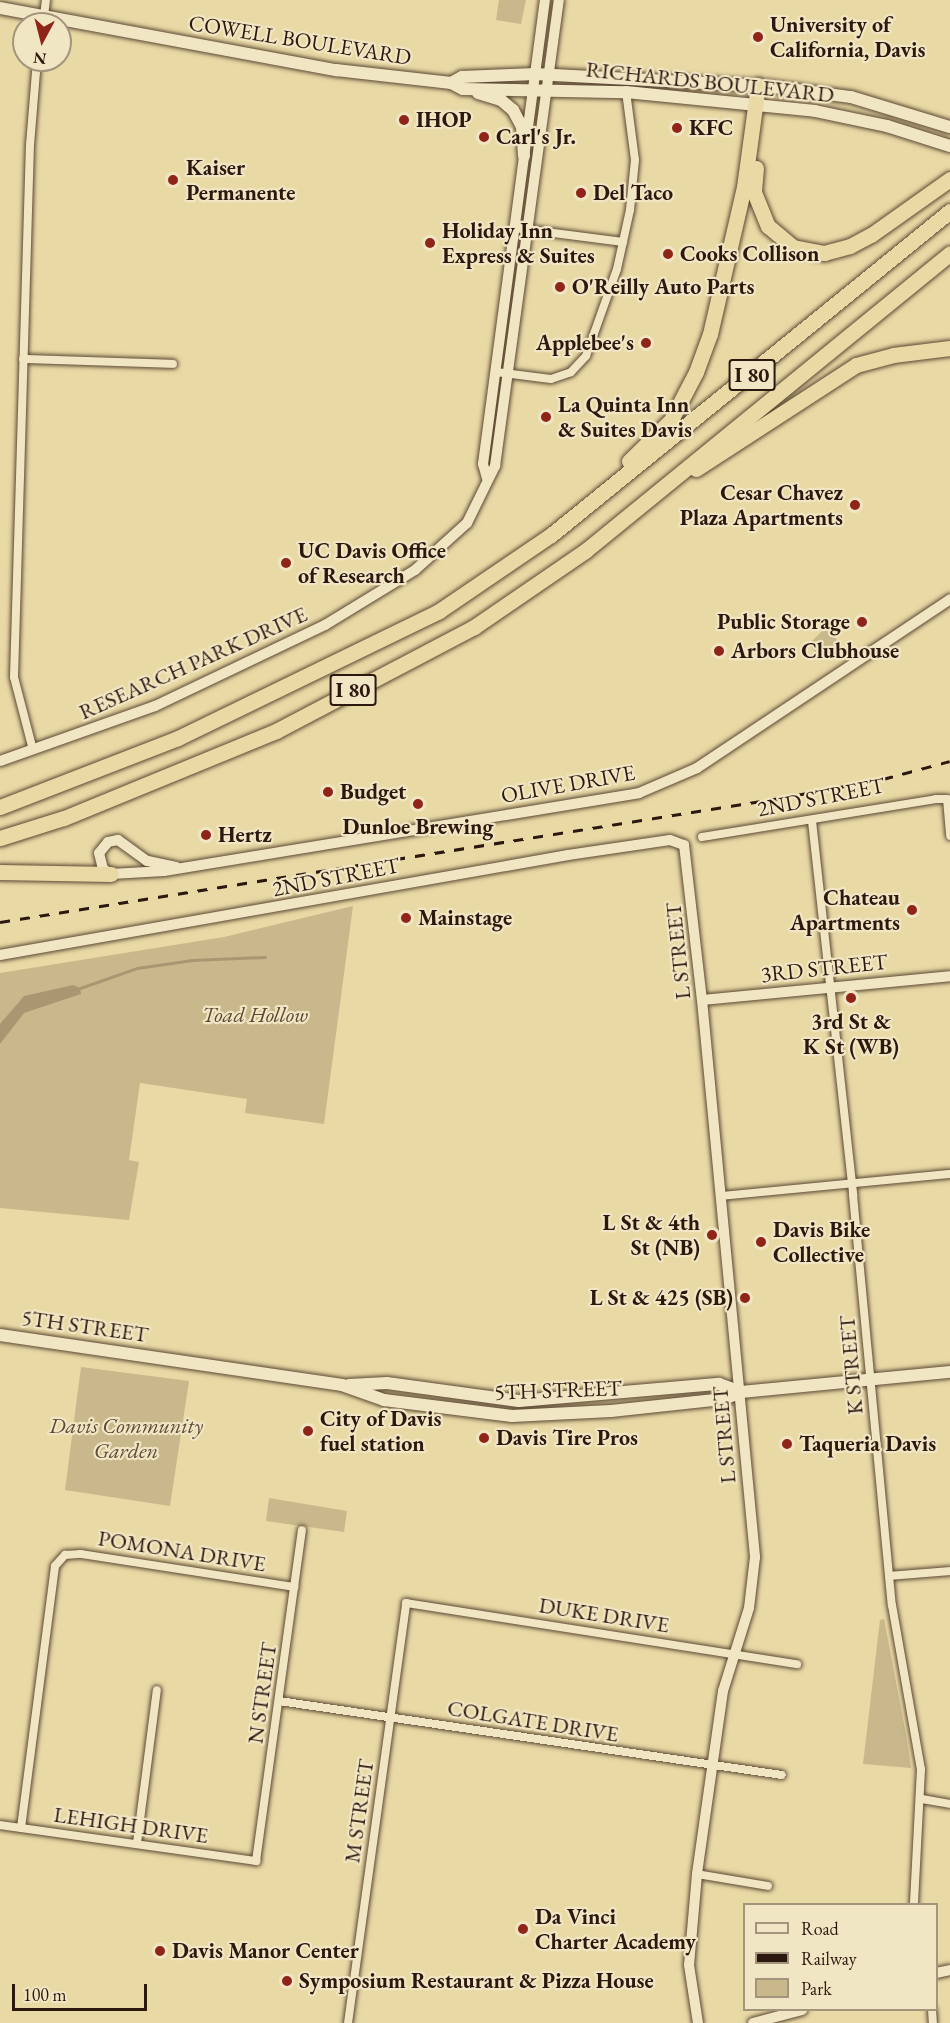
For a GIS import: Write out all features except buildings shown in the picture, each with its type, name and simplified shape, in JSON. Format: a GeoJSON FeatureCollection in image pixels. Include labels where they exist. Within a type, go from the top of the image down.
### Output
{"type":"FeatureCollection","features":[{"type":"Feature","properties":{"kind":"highway"},"geometry":{"type":"LineString","coordinates":[[551,535],[656,436],[693,381],[711,334],[730,257],[763,85]]}},
{"type":"Feature","properties":{"kind":"highway"},"geometry":{"type":"LineString","coordinates":[[760,104],[754,192],[768,226],[793,247],[824,253],[850,246],[950,179]]}},
{"type":"Feature","properties":{"kind":"highway","name":"I 80"},"geometry":{"type":"LineString","coordinates":[[0,807],[178,738],[439,611],[551,535],[950,212]]}},
{"type":"Feature","properties":{"kind":"highway","name":"I 80"},"geometry":{"type":"LineString","coordinates":[[0,838],[64,818],[276,731],[474,627],[585,551],[950,253]]}},
{"type":"Feature","properties":{"kind":"highway"},"geometry":{"type":"LineString","coordinates":[[672,481],[719,458],[856,365],[893,354],[950,348]]}},
{"type":"Feature","properties":{"kind":"highway"},"geometry":{"type":"LineString","coordinates":[[0,872],[111,874]]}},
{"type":"Feature","properties":{"kind":"main road","name":"COWELL BOULEVARD"},"geometry":{"type":"LineString","coordinates":[[72,25],[336,70],[457,86],[534,88]]}},
{"type":"Feature","properties":{"kind":"main road","name":"COWELL BOULEVARD"},"geometry":{"type":"LineString","coordinates":[[457,86],[462,77],[536,74]]}},
{"type":"Feature","properties":{"kind":"main road","name":"RICHARDS BOULEVARD"},"geometry":{"type":"LineString","coordinates":[[536,74],[763,85],[851,97],[950,127]]}},
{"type":"Feature","properties":{"kind":"main road"},"geometry":{"type":"LineString","coordinates":[[457,86],[501,100],[513,110],[522,127],[524,156]]}},
{"type":"Feature","properties":{"kind":"main road","name":"RICHARDS BOULEVARD"},"geometry":{"type":"LineString","coordinates":[[534,88],[626,92],[760,104],[852,117],[950,146]]}},
{"type":"Feature","properties":{"kind":"main road","name":"5TH STREET"},"geometry":{"type":"LineString","coordinates":[[0,1335],[342,1385],[384,1400],[517,1416],[724,1399],[741,1392],[950,1372]]}},
{"type":"Feature","properties":{"kind":"street","name":"RESEARCH PARK DRIVE"},"geometry":{"type":"LineString","coordinates":[[487,478],[483,464],[545,0]]}},
{"type":"Feature","properties":{"kind":"street","name":"RESEARCH PARK DRIVE"},"geometry":{"type":"LineString","coordinates":[[0,761],[136,714],[225,675],[377,595],[456,537],[477,504],[487,478],[495,466],[530,230],[559,0]]}},
{"type":"Feature","properties":{"kind":"street"},"geometry":{"type":"LineString","coordinates":[[33,750],[14,678],[30,124],[36,72]]}},
{"type":"Feature","properties":{"kind":"street"},"geometry":{"type":"LineString","coordinates":[[496,372],[551,379],[579,367],[597,330],[623,242],[635,160],[626,92]]}},
{"type":"Feature","properties":{"kind":"street"},"geometry":{"type":"LineString","coordinates":[[515,228],[623,242]]}},
{"type":"Feature","properties":{"kind":"street"},"geometry":{"type":"LineString","coordinates":[[23,359],[172,364]]}},
{"type":"Feature","properties":{"kind":"street","name":"OLIVE DRIVE"},"geometry":{"type":"LineString","coordinates":[[176,867],[147,861],[123,842],[113,840],[104,845],[99,857],[103,869],[111,874],[164,872],[176,867],[620,797],[659,786],[697,768],[950,598]]}},
{"type":"Feature","properties":{"kind":"street","name":"2ND STREET"},"geometry":{"type":"LineString","coordinates":[[702,837],[812,821],[898,802],[947,799],[950,836]]}},
{"type":"Feature","properties":{"kind":"street","name":"K STREET"},"geometry":{"type":"LineString","coordinates":[[812,821],[852,1184],[890,1576],[903,1677],[921,1768],[922,1799],[914,1903]]}},
{"type":"Feature","properties":{"kind":"street","name":"2ND STREET"},"geometry":{"type":"LineString","coordinates":[[0,955],[568,855],[679,841]]}},
{"type":"Feature","properties":{"kind":"street","name":"L STREET"},"geometry":{"type":"LineString","coordinates":[[679,841],[688,856],[755,1557],[749,1608],[723,1691],[697,1874],[689,1965],[698,2023]]}},
{"type":"Feature","properties":{"kind":"street","name":"3RD STREET"},"geometry":{"type":"LineString","coordinates":[[702,1000],[950,976]]}},
{"type":"Feature","properties":{"kind":"street"},"geometry":{"type":"LineString","coordinates":[[721,1196],[950,1174]]}},
{"type":"Feature","properties":{"kind":"street","name":"N STREET"},"geometry":{"type":"LineString","coordinates":[[256,1861],[302,1530]]}},
{"type":"Feature","properties":{"kind":"street","name":"POMONA DRIVE"},"geometry":{"type":"LineString","coordinates":[[21,1828],[55,1566],[65,1555],[81,1554],[294,1587]]}},
{"type":"Feature","properties":{"kind":"street"},"geometry":{"type":"LineString","coordinates":[[890,1576],[950,1571]]}},
{"type":"Feature","properties":{"kind":"street","name":"DUKE DRIVE"},"geometry":{"type":"LineString","coordinates":[[405,1603],[797,1664]]}},
{"type":"Feature","properties":{"kind":"street","name":"M STREET"},"geometry":{"type":"LineString","coordinates":[[348,2023],[405,1603]]}},
{"type":"Feature","properties":{"kind":"street"},"geometry":{"type":"LineString","coordinates":[[137,1843],[157,1690]]}},
{"type":"Feature","properties":{"kind":"street","name":"COLGATE DRIVE"},"geometry":{"type":"LineString","coordinates":[[279,1701],[782,1774]]}},
{"type":"Feature","properties":{"kind":"street"},"geometry":{"type":"LineString","coordinates":[[922,1799],[950,1804]]}},
{"type":"Feature","properties":{"kind":"street","name":"LEHIGH DRIVE"},"geometry":{"type":"LineString","coordinates":[[0,1825],[256,1861]]}},
{"type":"Feature","properties":{"kind":"street"},"geometry":{"type":"LineString","coordinates":[[697,1874],[768,1886]]}},
{"type":"Feature","properties":{"kind":"street"},"geometry":{"type":"LineString","coordinates":[[753,2023],[798,2011]]}},
{"type":"Feature","properties":{"kind":"green space"},"geometry":{"type":"Polygon","coordinates":[[[499,0],[526,0],[521,24],[496,20],[499,0]]]}},
{"type":"Feature","properties":{"kind":"green space"},"geometry":{"type":"Polygon","coordinates":[[[827,626],[841,646],[821,661],[809,644],[827,626]]]}},
{"type":"Feature","properties":{"kind":"green space","name":"Toad Hollow"},"geometry":{"type":"Polygon","coordinates":[[[353,906],[324,1124],[245,1113],[247,1099],[140,1083],[129,1160],[139,1162],[129,1220],[0,1208],[0,973],[224,937],[353,906]]]}},
{"type":"Feature","properties":{"kind":"green space","name":"Davis Community Garden"},"geometry":{"type":"Polygon","coordinates":[[[81,1367],[189,1381],[170,1506],[65,1490],[81,1367]]]}},
{"type":"Feature","properties":{"kind":"green space"},"geometry":{"type":"Polygon","coordinates":[[[269,1498],[347,1511],[344,1532],[266,1521],[269,1498]]]}},
{"type":"Feature","properties":{"kind":"green space"},"geometry":{"type":"Polygon","coordinates":[[[884,1619],[911,1768],[863,1764],[880,1620],[884,1619]]]}},
{"type":"Feature","properties":{"kind":"shaded area"},"geometry":{"type":"Polygon","coordinates":[[[73,985],[80,988],[81,994],[24,1013],[0,1044],[0,1024],[24,996],[73,985]]]}},
{"type":"Feature","properties":{"kind":"waterway"},"geometry":{"type":"LineString","coordinates":[[80,988],[137,968],[192,960],[265,957]]}},
{"type":"Feature","properties":{"kind":"railway"},"geometry":{"type":"LineString","coordinates":[[0,922],[780,798],[883,779],[950,761]]}},
{"type":"Feature","properties":{"kind":"place","name":"University of California, Davis"},"geometry":{"type":"Point","coordinates":[758,37]}},
{"type":"Feature","properties":{"kind":"place","name":"IHOP"},"geometry":{"type":"Point","coordinates":[404,120]}},
{"type":"Feature","properties":{"kind":"place","name":"KFC"},"geometry":{"type":"Point","coordinates":[677,128]}},
{"type":"Feature","properties":{"kind":"place","name":"Carl's Jr."},"geometry":{"type":"Point","coordinates":[484,137]}},
{"type":"Feature","properties":{"kind":"place","name":"Kaiser Permanente"},"geometry":{"type":"Point","coordinates":[173,180]}},
{"type":"Feature","properties":{"kind":"place","name":"Del Taco"},"geometry":{"type":"Point","coordinates":[581,193]}},
{"type":"Feature","properties":{"kind":"place","name":"Holiday Inn Express & Suites"},"geometry":{"type":"Point","coordinates":[430,243]}},
{"type":"Feature","properties":{"kind":"place","name":"Cooks Collison"},"geometry":{"type":"Point","coordinates":[668,254]}},
{"type":"Feature","properties":{"kind":"place","name":"O'Reilly Auto Parts"},"geometry":{"type":"Point","coordinates":[560,287]}},
{"type":"Feature","properties":{"kind":"place","name":"Applebee's"},"geometry":{"type":"Point","coordinates":[646,343]}},
{"type":"Feature","properties":{"kind":"place","name":"La Quinta Inn & Suites Davis"},"geometry":{"type":"Point","coordinates":[546,417]}},
{"type":"Feature","properties":{"kind":"place","name":"Cesar Chavez Plaza Apartments"},"geometry":{"type":"Point","coordinates":[855,505]}},
{"type":"Feature","properties":{"kind":"place","name":"UC Davis Office of Research"},"geometry":{"type":"Point","coordinates":[286,563]}},
{"type":"Feature","properties":{"kind":"place","name":"Public Storage"},"geometry":{"type":"Point","coordinates":[862,622]}},
{"type":"Feature","properties":{"kind":"place","name":"Arbors Clubhouse"},"geometry":{"type":"Point","coordinates":[719,651]}},
{"type":"Feature","properties":{"kind":"place","name":"Budget"},"geometry":{"type":"Point","coordinates":[328,792]}},
{"type":"Feature","properties":{"kind":"place","name":"Dunloe Brewing"},"geometry":{"type":"Point","coordinates":[418,804]}},
{"type":"Feature","properties":{"kind":"place","name":"Hertz"},"geometry":{"type":"Point","coordinates":[206,835]}},
{"type":"Feature","properties":{"kind":"place","name":"Chateau Apartments"},"geometry":{"type":"Point","coordinates":[912,910]}},
{"type":"Feature","properties":{"kind":"place","name":"Mainstage"},"geometry":{"type":"Point","coordinates":[406,918]}},
{"type":"Feature","properties":{"kind":"place","name":"3rd St & K St (WB)"},"geometry":{"type":"Point","coordinates":[851,998]}},
{"type":"Feature","properties":{"kind":"place","name":"L St & 4th St (NB)"},"geometry":{"type":"Point","coordinates":[712,1235]}},
{"type":"Feature","properties":{"kind":"place","name":"Davis Bike Collective"},"geometry":{"type":"Point","coordinates":[761,1242]}},
{"type":"Feature","properties":{"kind":"place","name":"L St & 425 (SB)"},"geometry":{"type":"Point","coordinates":[745,1298]}},
{"type":"Feature","properties":{"kind":"place","name":"City of Davis fuel station"},"geometry":{"type":"Point","coordinates":[308,1431]}},
{"type":"Feature","properties":{"kind":"place","name":"Davis Tire Pros"},"geometry":{"type":"Point","coordinates":[484,1438]}},
{"type":"Feature","properties":{"kind":"place","name":"Taqueria Davis"},"geometry":{"type":"Point","coordinates":[787,1444]}},
{"type":"Feature","properties":{"kind":"place","name":"Da Vinci Charter Academy"},"geometry":{"type":"Point","coordinates":[523,1929]}},
{"type":"Feature","properties":{"kind":"place","name":"Davis Manor Center"},"geometry":{"type":"Point","coordinates":[160,1951]}},
{"type":"Feature","properties":{"kind":"place","name":"Symposium Restaurant & Pizza House"},"geometry":{"type":"Point","coordinates":[287,1981]}}]}
